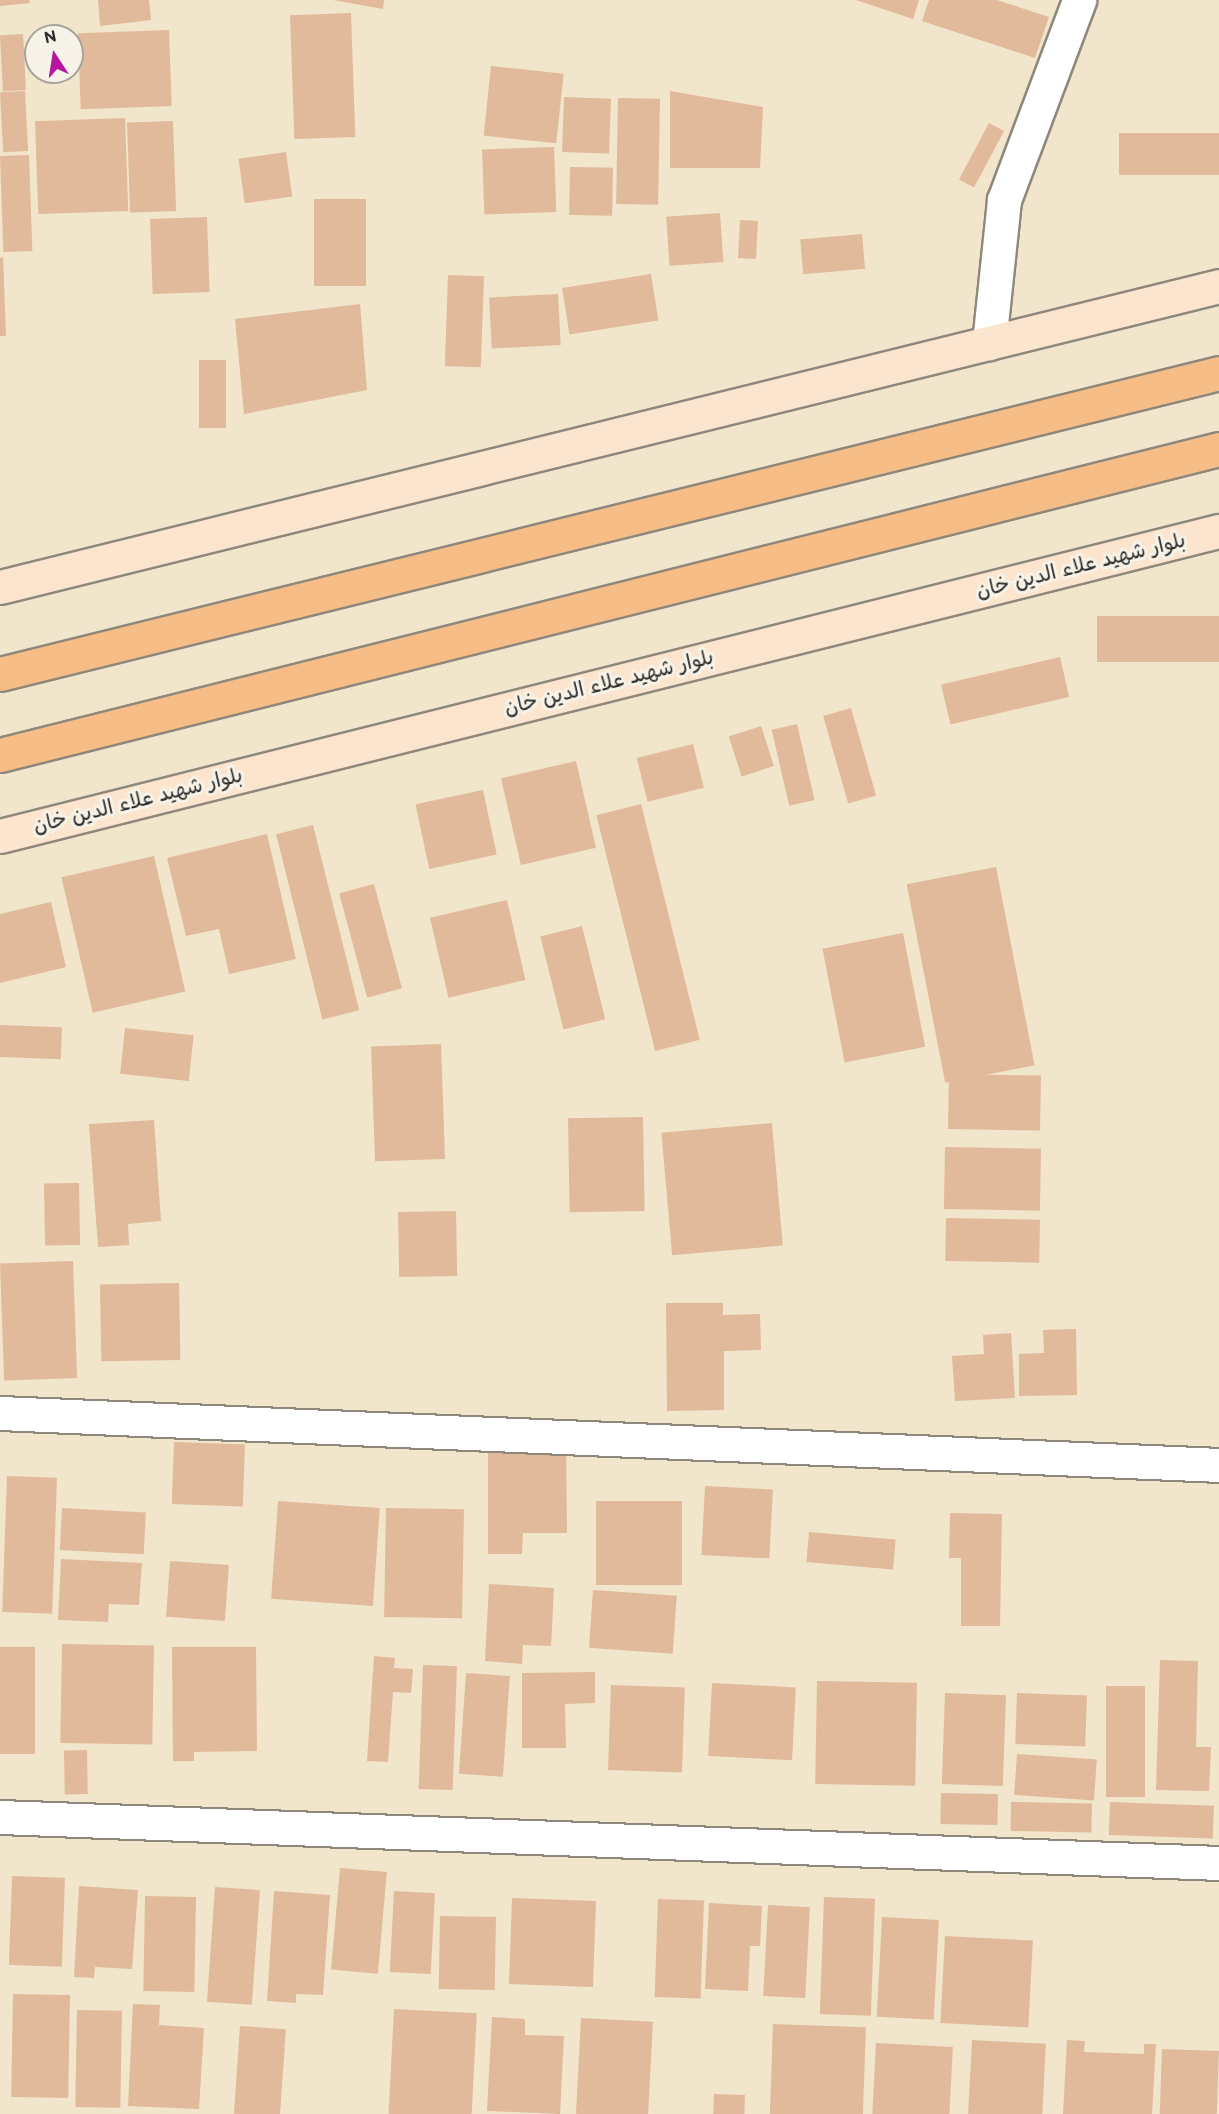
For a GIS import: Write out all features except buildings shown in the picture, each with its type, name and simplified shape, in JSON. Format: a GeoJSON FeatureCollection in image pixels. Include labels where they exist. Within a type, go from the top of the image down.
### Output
{"type":"FeatureCollection","features":[{"type":"Feature","properties":{"kind":"highway"},"geometry":{"type":"LineString","coordinates":[[0,674],[1219,373]]}},
{"type":"Feature","properties":{"kind":"highway"},"geometry":{"type":"LineString","coordinates":[[0,755],[1219,449]]}},
{"type":"Feature","properties":{"kind":"street"},"geometry":{"type":"LineString","coordinates":[[989,343],[1004,200],[1079,0]]}},
{"type":"Feature","properties":{"kind":"street"},"geometry":{"type":"LineString","coordinates":[[0,587],[1219,286]]}},
{"type":"Feature","properties":{"kind":"street","name":"بلوار شهید علاء الدین خان"},"geometry":{"type":"LineString","coordinates":[[0,836],[1219,531]]}},
{"type":"Feature","properties":{"kind":"street"},"geometry":{"type":"LineString","coordinates":[[0,1413],[1219,1466]]}},
{"type":"Feature","properties":{"kind":"street"},"geometry":{"type":"LineString","coordinates":[[0,1817],[1219,1863]]}}]}
